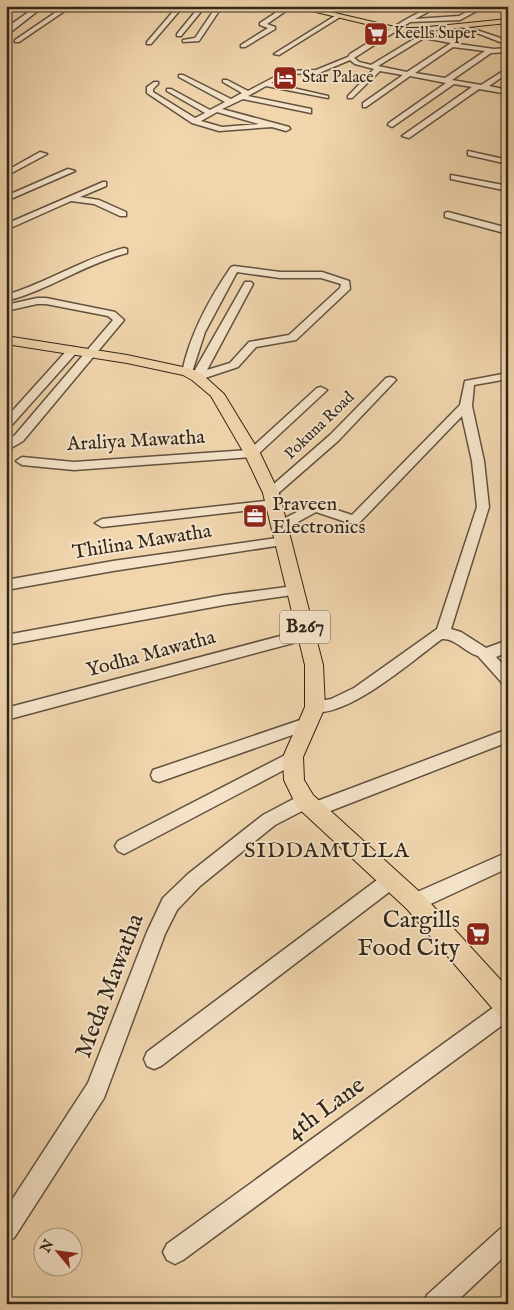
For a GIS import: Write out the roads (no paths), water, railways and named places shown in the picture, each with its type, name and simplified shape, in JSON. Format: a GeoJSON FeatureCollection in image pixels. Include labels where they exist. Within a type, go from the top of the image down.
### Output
{"type":"FeatureCollection","features":[{"type":"Feature","properties":{"kind":"main road"},"geometry":{"type":"LineString","coordinates":[[122,6],[178,9],[250,6]]}},
{"type":"Feature","properties":{"kind":"main road"},"geometry":{"type":"LineString","coordinates":[[294,6],[318,9],[338,16],[420,33],[508,21]]}},
{"type":"Feature","properties":{"kind":"main road","name":"B267"},"geometry":{"type":"LineString","coordinates":[[6,340],[92,353],[194,375],[217,394],[252,453],[273,499],[294,591],[314,665],[312,715],[293,757],[294,780],[310,806],[415,902],[508,1008]]}},
{"type":"Feature","properties":{"kind":"street"},"geometry":{"type":"LineString","coordinates":[[6,30],[10,30],[41,6]]}},
{"type":"Feature","properties":{"kind":"street"},"geometry":{"type":"LineString","coordinates":[[32,42],[15,40],[68,6]]}},
{"type":"Feature","properties":{"kind":"street"},"geometry":{"type":"LineString","coordinates":[[244,46],[273,28],[262,24],[290,6]]}},
{"type":"Feature","properties":{"kind":"street"},"geometry":{"type":"LineString","coordinates":[[318,9],[334,6]]}},
{"type":"Feature","properties":{"kind":"street"},"geometry":{"type":"LineString","coordinates":[[195,121],[288,72],[317,72],[351,58],[352,55],[406,21],[436,6]]}},
{"type":"Feature","properties":{"kind":"street"},"geometry":{"type":"LineString","coordinates":[[406,21],[460,18],[482,6]]}},
{"type":"Feature","properties":{"kind":"street"},"geometry":{"type":"LineString","coordinates":[[179,36],[201,8]]}},
{"type":"Feature","properties":{"kind":"street"},"geometry":{"type":"LineString","coordinates":[[185,41],[197,40],[218,8]]}},
{"type":"Feature","properties":{"kind":"street"},"geometry":{"type":"LineString","coordinates":[[149,43],[178,9]]}},
{"type":"Feature","properties":{"kind":"street"},"geometry":{"type":"LineString","coordinates":[[277,54],[338,16]]}},
{"type":"Feature","properties":{"kind":"street"},"geometry":{"type":"LineString","coordinates":[[464,26],[502,41],[508,40]]}},
{"type":"Feature","properties":{"kind":"street"},"geometry":{"type":"LineString","coordinates":[[350,97],[375,67],[420,33],[456,42],[366,105]]}},
{"type":"Feature","properties":{"kind":"street"},"geometry":{"type":"LineString","coordinates":[[269,50],[289,38],[302,38]]}},
{"type":"Feature","properties":{"kind":"street"},"geometry":{"type":"LineString","coordinates":[[453,45],[508,50]]}},
{"type":"Feature","properties":{"kind":"street"},"geometry":{"type":"LineString","coordinates":[[392,125],[484,53],[492,50]]}},
{"type":"Feature","properties":{"kind":"street"},"geometry":{"type":"LineString","coordinates":[[351,58],[357,63],[375,67],[508,92]]}},
{"type":"Feature","properties":{"kind":"street"},"geometry":{"type":"LineString","coordinates":[[406,136],[508,70]]}},
{"type":"Feature","properties":{"kind":"street"},"geometry":{"type":"LineString","coordinates":[[181,76],[230,102]]}},
{"type":"Feature","properties":{"kind":"street"},"geometry":{"type":"LineString","coordinates":[[225,81],[244,94],[308,111]]}},
{"type":"Feature","properties":{"kind":"street"},"geometry":{"type":"LineString","coordinates":[[156,83],[149,88],[150,93],[195,121],[230,130],[274,125]]}},
{"type":"Feature","properties":{"kind":"street"},"geometry":{"type":"LineString","coordinates":[[264,84],[326,97]]}},
{"type":"Feature","properties":{"kind":"street"},"geometry":{"type":"LineString","coordinates":[[170,90],[213,111],[286,129]]}},
{"type":"Feature","properties":{"kind":"street"},"geometry":{"type":"LineString","coordinates":[[299,115],[316,107]]}},
{"type":"Feature","properties":{"kind":"street"},"geometry":{"type":"LineString","coordinates":[[471,153],[508,162]]}},
{"type":"Feature","properties":{"kind":"street"},"geometry":{"type":"LineString","coordinates":[[6,174],[43,154]]}},
{"type":"Feature","properties":{"kind":"street"},"geometry":{"type":"LineString","coordinates":[[17,168],[27,170]]}},
{"type":"Feature","properties":{"kind":"street"},"geometry":{"type":"LineString","coordinates":[[6,199],[70,172]]}},
{"type":"Feature","properties":{"kind":"street"},"geometry":{"type":"LineString","coordinates":[[36,173],[56,178]]}},
{"type":"Feature","properties":{"kind":"street"},"geometry":{"type":"LineString","coordinates":[[454,177],[508,190]]}},
{"type":"Feature","properties":{"kind":"street"},"geometry":{"type":"LineString","coordinates":[[6,227],[103,184]]}},
{"type":"Feature","properties":{"kind":"street"},"geometry":{"type":"LineString","coordinates":[[72,199],[96,202],[123,214]]}},
{"type":"Feature","properties":{"kind":"street"},"geometry":{"type":"LineString","coordinates":[[448,215],[508,231]]}},
{"type":"Feature","properties":{"kind":"street"},"geometry":{"type":"LineString","coordinates":[[6,298],[48,284],[112,254],[124,251]]}},
{"type":"Feature","properties":{"kind":"street"},"geometry":{"type":"LineString","coordinates":[[234,269],[280,275],[322,275],[346,283],[345,289],[292,338],[253,344],[234,365],[194,375],[189,356],[204,322],[234,269]]}},
{"type":"Feature","properties":{"kind":"street"},"geometry":{"type":"LineString","coordinates":[[194,375],[248,284]]}},
{"type":"Feature","properties":{"kind":"street"},"geometry":{"type":"LineString","coordinates":[[6,308],[42,301],[111,314],[118,317],[119,323],[19,438],[6,446]]}},
{"type":"Feature","properties":{"kind":"street"},"geometry":{"type":"LineString","coordinates":[[6,425],[73,350]]}},
{"type":"Feature","properties":{"kind":"street"},"geometry":{"type":"LineString","coordinates":[[443,632],[461,570],[483,507],[478,461],[466,406],[469,383],[508,376]]}},
{"type":"Feature","properties":{"kind":"street","name":"Pokuna Road"},"geometry":{"type":"LineString","coordinates":[[273,499],[390,380]]}},
{"type":"Feature","properties":{"kind":"street"},"geometry":{"type":"LineString","coordinates":[[252,453],[321,390]]}},
{"type":"Feature","properties":{"kind":"street"},"geometry":{"type":"LineString","coordinates":[[282,533],[315,507],[354,520],[466,406]]}},
{"type":"Feature","properties":{"kind":"street","name":"Araliya Mawatha"},"geometry":{"type":"LineString","coordinates":[[22,461],[74,466],[252,453]]}},
{"type":"Feature","properties":{"kind":"street"},"geometry":{"type":"LineString","coordinates":[[102,524],[273,499]]}},
{"type":"Feature","properties":{"kind":"street","name":"Thilina Mawatha"},"geometry":{"type":"LineString","coordinates":[[6,585],[282,533]]}},
{"type":"Feature","properties":{"kind":"street"},"geometry":{"type":"LineString","coordinates":[[6,640],[224,600],[294,591]]}},
{"type":"Feature","properties":{"kind":"street"},"geometry":{"type":"LineString","coordinates":[[159,775],[312,715],[359,692],[433,636],[443,632],[455,636],[470,648],[484,654],[508,680]]}},
{"type":"Feature","properties":{"kind":"street","name":"Yodha Mawatha"},"geometry":{"type":"LineString","coordinates":[[6,714],[307,634]]}},
{"type":"Feature","properties":{"kind":"street"},"geometry":{"type":"LineString","coordinates":[[484,654],[495,653],[508,645]]}},
{"type":"Feature","properties":{"kind":"street","name":"Meda Mawatha"},"geometry":{"type":"LineString","coordinates":[[6,1230],[96,1090],[156,932],[170,904],[194,880],[269,820],[508,735]]}},
{"type":"Feature","properties":{"kind":"street"},"geometry":{"type":"LineString","coordinates":[[124,846],[293,757]]}},
{"type":"Feature","properties":{"kind":"street"},"geometry":{"type":"LineString","coordinates":[[415,902],[508,860]]}},
{"type":"Feature","properties":{"kind":"street"},"geometry":{"type":"LineString","coordinates":[[154,1059],[391,880]]}},
{"type":"Feature","properties":{"kind":"street","name":"4th Lane"},"geometry":{"type":"LineString","coordinates":[[175,1252],[508,1008]]}},
{"type":"Feature","properties":{"kind":"street"},"geometry":{"type":"LineString","coordinates":[[436,1304],[508,1237]]}},
{"type":"Feature","properties":{"kind":"place","name":"Keells Super"},"geometry":{"type":"Point","coordinates":[376,34]}},
{"type":"Feature","properties":{"kind":"place","name":"Star Palace"},"geometry":{"type":"Point","coordinates":[285,78]}},
{"type":"Feature","properties":{"kind":"place","name":"Praveen Electronics"},"geometry":{"type":"Point","coordinates":[255,516]}},
{"type":"Feature","properties":{"kind":"place","name":"Cargills Food City"},"geometry":{"type":"Point","coordinates":[478,934]}},
{"type":"Feature","properties":{"kind":"district","name":"SIDDAMULLA"},"geometry":{"type":"Point","coordinates":[327,851]}}]}
